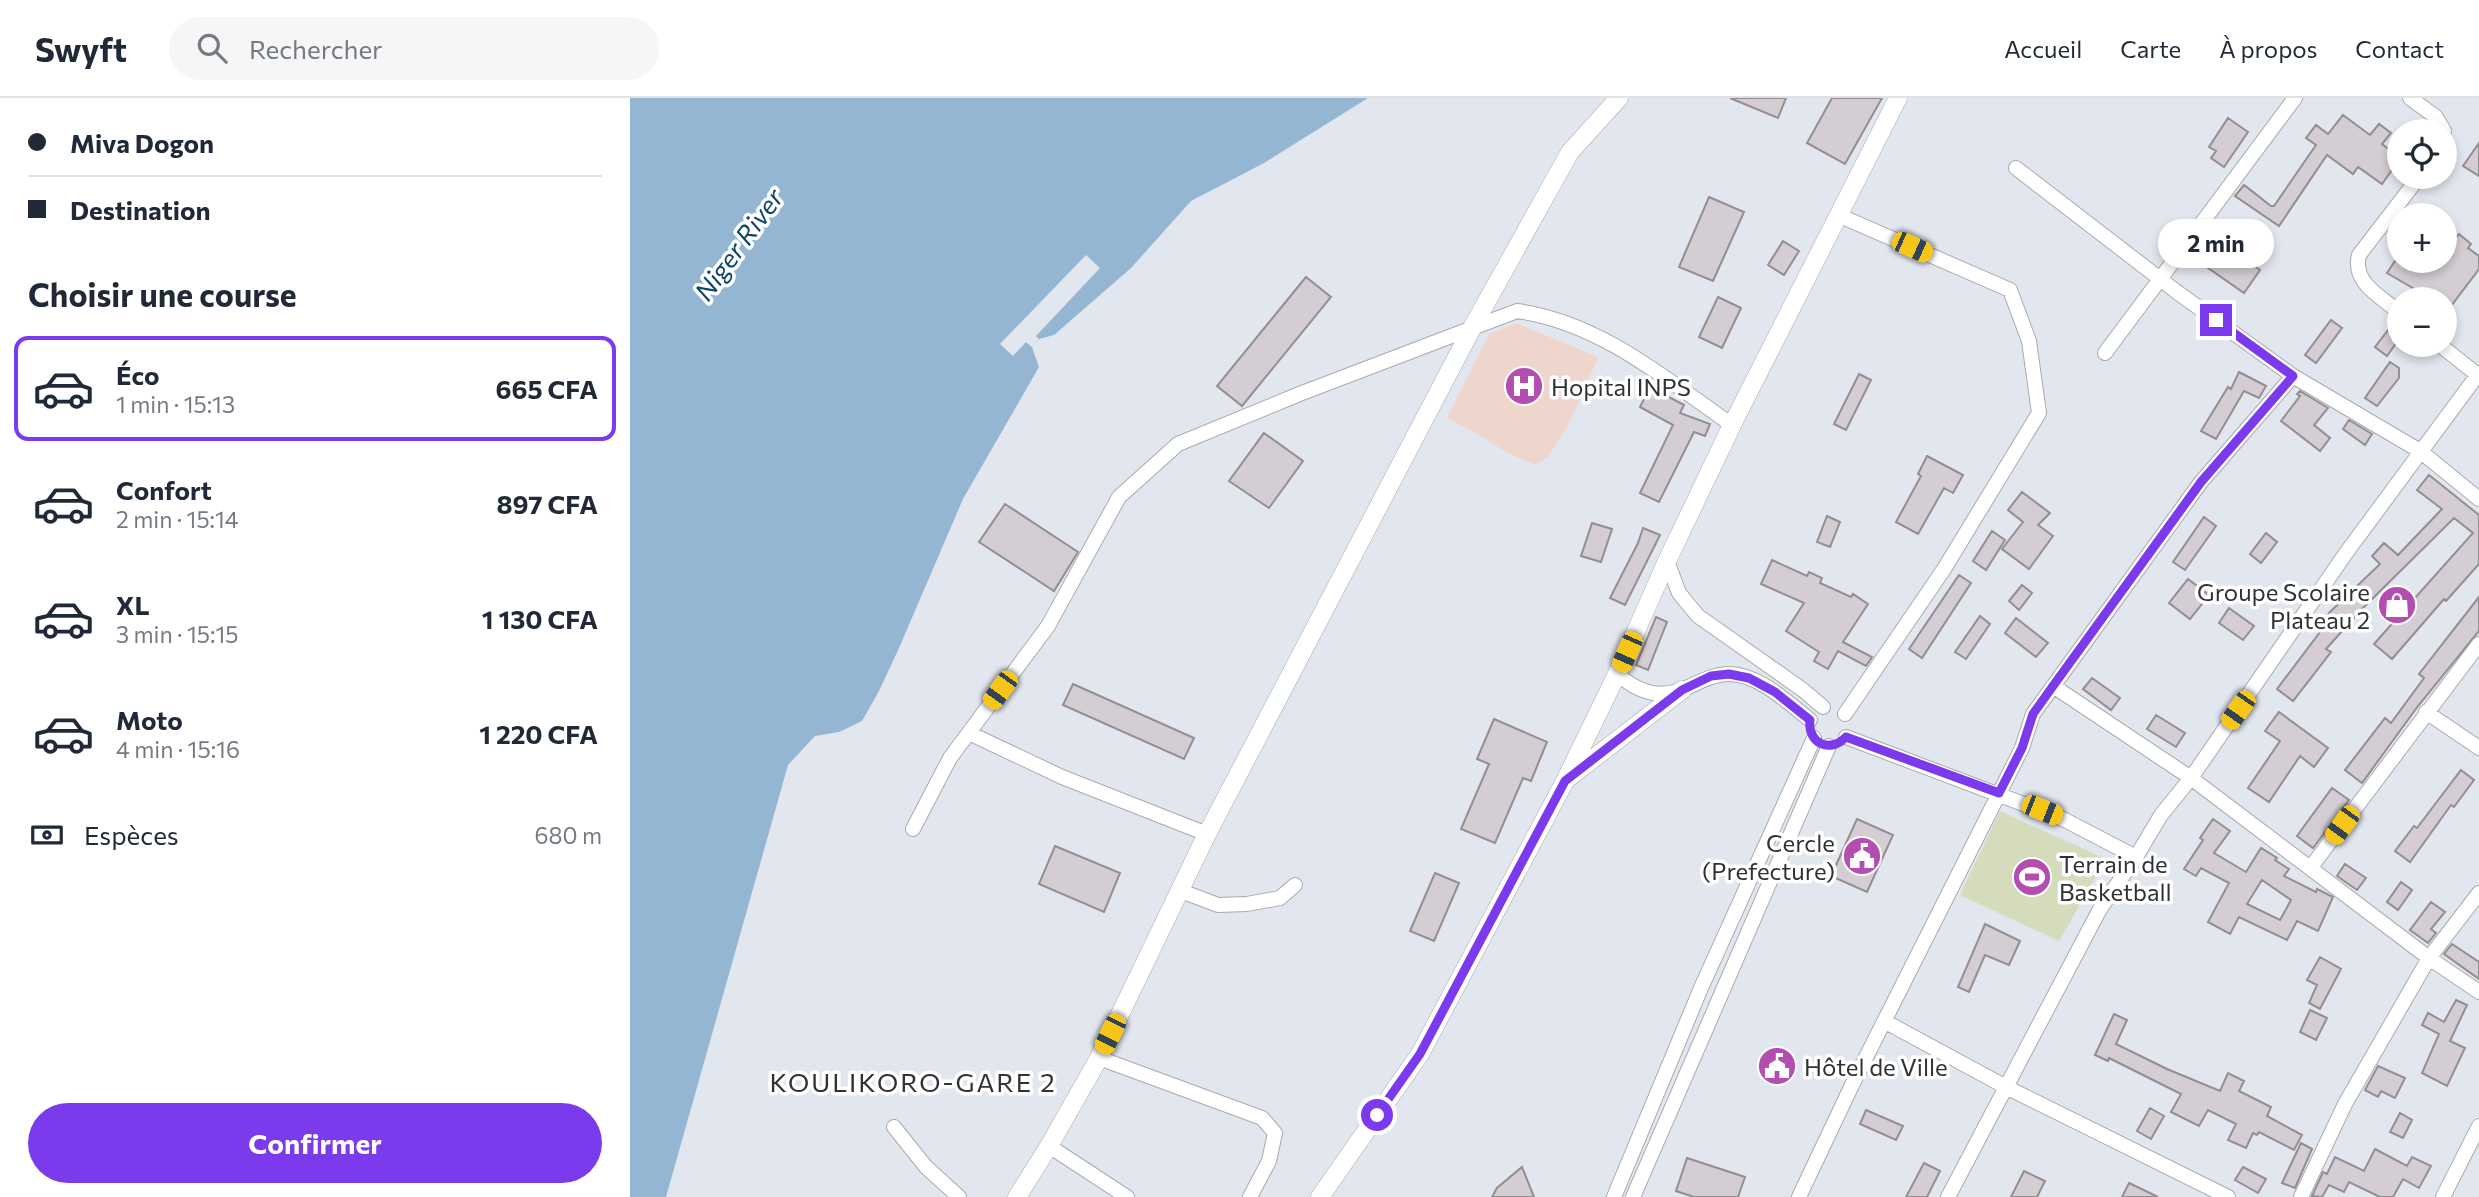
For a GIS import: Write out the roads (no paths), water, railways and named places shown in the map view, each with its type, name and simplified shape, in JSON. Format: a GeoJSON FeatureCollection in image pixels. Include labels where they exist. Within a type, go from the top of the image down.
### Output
{"type":"FeatureCollection","features":[{"type":"Feature","properties":{"kind":"main road"},"geometry":{"type":"LineString","coordinates":[[1017,1197],[1099,1058],[1207,834],[1472,328],[1570,152],[1619,98]]}},
{"type":"Feature","properties":{"kind":"main road"},"geometry":{"type":"LineString","coordinates":[[1320,1197],[1420,1054],[1565,781],[1732,425],[1898,98]]}},
{"type":"Feature","properties":{"kind":"main road"},"geometry":{"type":"LineString","coordinates":[[1565,781],[1682,690]]}},
{"type":"Feature","properties":{"kind":"street"},"geometry":{"type":"LineString","coordinates":[[2105,353],[2295,98]]}},
{"type":"Feature","properties":{"kind":"street"},"geometry":{"type":"LineString","coordinates":[[2410,98],[2437,119]]}},
{"type":"Feature","properties":{"kind":"street"},"geometry":{"type":"LineString","coordinates":[[2016,168],[2160,280],[2293,376],[2420,451],[2479,499]]}},
{"type":"Feature","properties":{"kind":"street"},"geometry":{"type":"LineString","coordinates":[[2387,302],[2361,280],[2357,262],[2359,255],[2409,189]]}},
{"type":"Feature","properties":{"kind":"street"},"geometry":{"type":"LineString","coordinates":[[1838,215],[2010,290],[2029,341],[2039,412],[1944,569],[1845,714]]}},
{"type":"Feature","properties":{"kind":"street"},"geometry":{"type":"LineString","coordinates":[[913,829],[920,811],[950,758],[1048,626],[1119,497],[1178,444],[1302,393],[1517,311],[1534,313],[1582,330],[1624,350],[1732,425]]}},
{"type":"Feature","properties":{"kind":"street"},"geometry":{"type":"LineString","coordinates":[[1948,1197],[2100,909],[2161,815],[2192,778],[2346,553],[2479,374],[2456,357]]}},
{"type":"Feature","properties":{"kind":"street"},"geometry":{"type":"LineString","coordinates":[[1799,1197],[1884,1021],[2022,748],[2033,714],[2201,482],[2293,376]]}},
{"type":"Feature","properties":{"kind":"street"},"geometry":{"type":"LineString","coordinates":[[1667,561],[1679,593],[1698,616],[1823,707]]}},
{"type":"Feature","properties":{"kind":"street"},"geometry":{"type":"LineString","coordinates":[[2311,867],[2479,644]]}},
{"type":"Feature","properties":{"kind":"street"},"geometry":{"type":"LineString","coordinates":[[1617,674],[1642,692],[1654,693],[1682,690],[1711,676],[1729,674],[1749,678],[1775,692],[1810,720]]}},
{"type":"Feature","properties":{"kind":"street"},"geometry":{"type":"LineString","coordinates":[[2053,686],[2192,778],[2429,958],[2479,992]]}},
{"type":"Feature","properties":{"kind":"street"},"geometry":{"type":"LineString","coordinates":[[1831,706],[1845,714],[1849,729],[1846,737],[1836,745],[1824,745],[1810,733],[1810,720],[1823,707],[1831,706]]}},
{"type":"Feature","properties":{"kind":"street"},"geometry":{"type":"LineString","coordinates":[[2426,712],[2479,748]]}},
{"type":"Feature","properties":{"kind":"street"},"geometry":{"type":"LineString","coordinates":[[969,733],[1062,777],[1207,834]]}},
{"type":"Feature","properties":{"kind":"street"},"geometry":{"type":"LineString","coordinates":[[1846,737],[2063,819],[2136,857]]}},
{"type":"Feature","properties":{"kind":"street"},"geometry":{"type":"LineString","coordinates":[[1614,1197],[1701,988],[1814,738]]}},
{"type":"Feature","properties":{"kind":"street"},"geometry":{"type":"LineString","coordinates":[[1633,1197],[1829,746]]}},
{"type":"Feature","properties":{"kind":"street"},"geometry":{"type":"LineString","coordinates":[[1758,862],[1776,869]]}},
{"type":"Feature","properties":{"kind":"street"},"geometry":{"type":"LineString","coordinates":[[1181,891],[1218,905],[1247,904],[1280,898],[1295,885]]}},
{"type":"Feature","properties":{"kind":"street"},"geometry":{"type":"LineString","coordinates":[[2301,1197],[2345,1104],[2429,958],[2479,893]]}},
{"type":"Feature","properties":{"kind":"street"},"geometry":{"type":"LineString","coordinates":[[1701,988],[1721,995]]}},
{"type":"Feature","properties":{"kind":"street"},"geometry":{"type":"LineString","coordinates":[[1884,1021],[2006,1087],[2228,1197]]}},
{"type":"Feature","properties":{"kind":"street"},"geometry":{"type":"LineString","coordinates":[[1099,1058],[1262,1118],[1275,1133],[1269,1161],[1250,1197]]}},
{"type":"Feature","properties":{"kind":"street"},"geometry":{"type":"LineString","coordinates":[[2443,1197],[2479,1126]]}},
{"type":"Feature","properties":{"kind":"street"},"geometry":{"type":"LineString","coordinates":[[894,1127],[926,1167],[959,1197]]}},
{"type":"Feature","properties":{"kind":"street"},"geometry":{"type":"LineString","coordinates":[[1049,1146],[1127,1197]]}},
{"type":"Feature","properties":{"kind":"street"},"geometry":{"type":"LineString","coordinates":[[1631,1155],[1648,1163]]}},
{"type":"Feature","properties":{"kind":"water","name":"Niger River"},"geometry":{"type":"Polygon","coordinates":[[[630,98],[1368,98],[1264,163],[1191,201],[1131,268],[1054,335],[1039,339],[1032,347],[1039,367],[963,499],[899,648],[862,721],[839,732],[815,736],[788,765],[666,1197],[630,1197],[630,98]]]}},
{"type":"Feature","properties":{"kind":"place","name":"Hopital INPS"},"geometry":{"type":"Point","coordinates":[1524,386]}},
{"type":"Feature","properties":{"kind":"place","name":"Groupe Scolaire Plateau 2"},"geometry":{"type":"Point","coordinates":[2397,605]}},
{"type":"Feature","properties":{"kind":"place","name":"Cercle (Prefecture)"},"geometry":{"type":"Point","coordinates":[1862,856]}},
{"type":"Feature","properties":{"kind":"place","name":"Terrain de Basketball"},"geometry":{"type":"Point","coordinates":[2032,877]}},
{"type":"Feature","properties":{"kind":"place","name":"Hôtel de Ville"},"geometry":{"type":"Point","coordinates":[1777,1066]}},
{"type":"Feature","properties":{"kind":"district","name":"KOULIKORO-GARE 2"},"geometry":{"type":"Point","coordinates":[913,1081]}}]}
